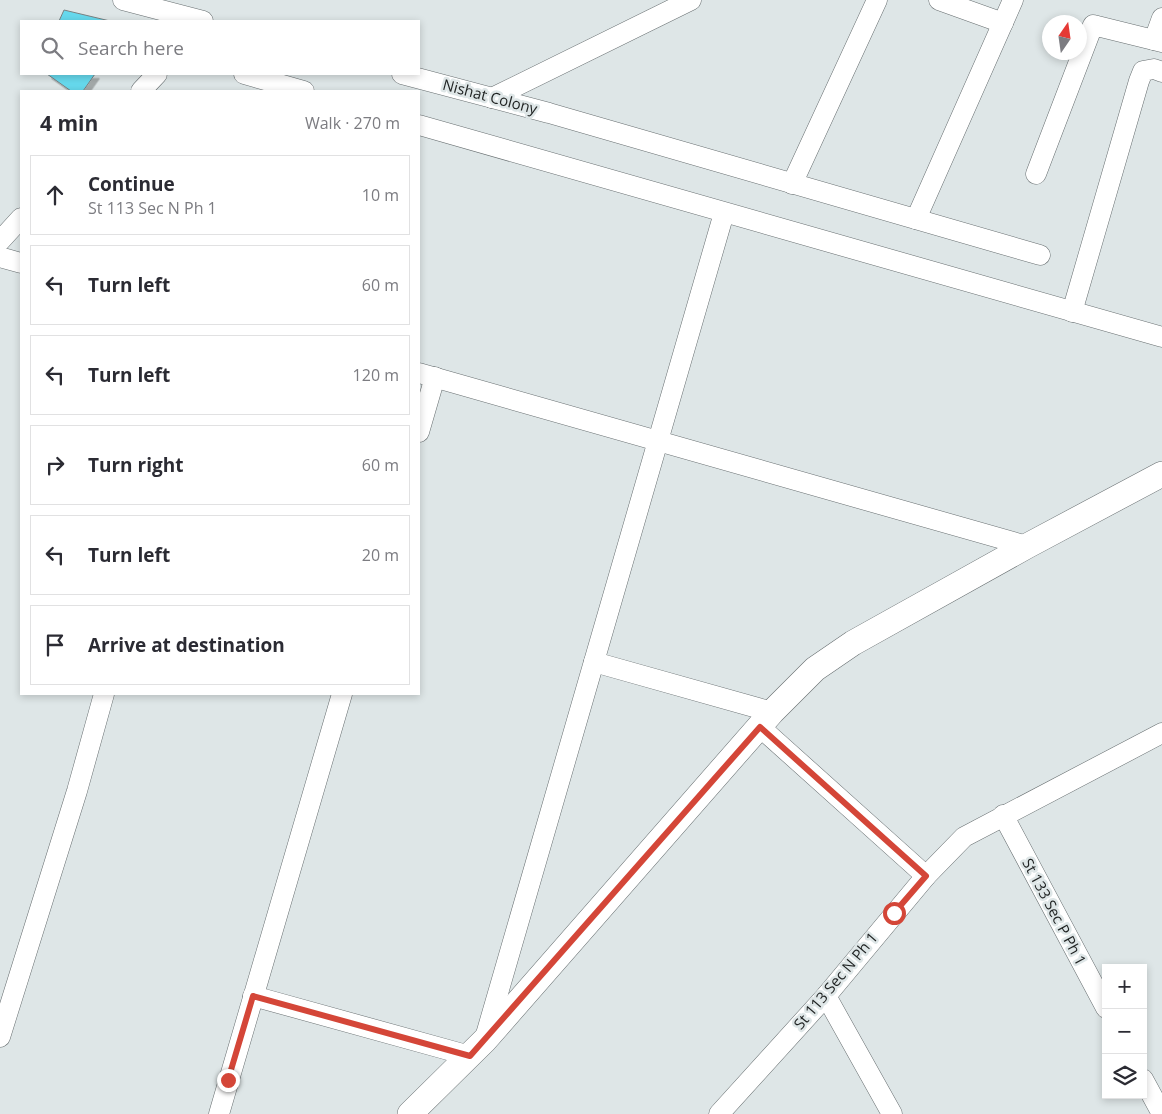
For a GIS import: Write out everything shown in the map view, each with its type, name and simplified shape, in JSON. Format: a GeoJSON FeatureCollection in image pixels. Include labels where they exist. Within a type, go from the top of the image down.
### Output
{"type":"FeatureCollection","features":[{"type":"Feature","properties":{"kind":"street"},"geometry":{"type":"LineString","coordinates":[[123,0],[199,20]]}},
{"type":"Feature","properties":{"kind":"street"},"geometry":{"type":"LineString","coordinates":[[492,98],[690,0]]}},
{"type":"Feature","properties":{"kind":"street"},"geometry":{"type":"LineString","coordinates":[[792,184],[877,0]]}},
{"type":"Feature","properties":{"kind":"street"},"geometry":{"type":"LineString","coordinates":[[939,0],[1003,23]]}},
{"type":"Feature","properties":{"kind":"street"},"geometry":{"type":"LineString","coordinates":[[916,219],[1013,0]]}},
{"type":"Feature","properties":{"kind":"street"},"geometry":{"type":"LineString","coordinates":[[1036,174],[1093,25],[1158,41],[1162,18]]}},
{"type":"Feature","properties":{"kind":"street"},"geometry":{"type":"LineString","coordinates":[[1072,312],[1139,81],[1143,71],[1154,69],[1162,72]]}},
{"type":"Feature","properties":{"kind":"street"},"geometry":{"type":"LineString","coordinates":[[142,90],[156,75]]}},
{"type":"Feature","properties":{"kind":"street"},"geometry":{"type":"LineString","coordinates":[[248,75],[300,90]]}},
{"type":"Feature","properties":{"kind":"street","name":"Nishat Colony"},"geometry":{"type":"LineString","coordinates":[[406,75],[549,113],[1040,255]]}},
{"type":"Feature","properties":{"kind":"street"},"geometry":{"type":"LineString","coordinates":[[420,125],[1162,337]]}},
{"type":"Feature","properties":{"kind":"street"},"geometry":{"type":"LineString","coordinates":[[477,1048],[594,662],[724,213]]}},
{"type":"Feature","properties":{"kind":"street"},"geometry":{"type":"LineString","coordinates":[[0,241],[20,219]]}},
{"type":"Feature","properties":{"kind":"street"},"geometry":{"type":"LineString","coordinates":[[0,257],[20,263]]}},
{"type":"Feature","properties":{"kind":"street"},"geometry":{"type":"LineString","coordinates":[[420,425],[427,375],[658,439],[1026,546]]}},
{"type":"Feature","properties":{"kind":"street"},"geometry":{"type":"LineString","coordinates":[[410,1114],[477,1048],[766,720],[816,669],[853,643],[1026,546],[1162,474]]}},
{"type":"Feature","properties":{"kind":"street"},"geometry":{"type":"LineString","coordinates":[[594,662],[766,720],[926,876]]}},
{"type":"Feature","properties":{"kind":"street"},"geometry":{"type":"LineString","coordinates":[[0,1037],[77,791],[104,695]]}},
{"type":"Feature","properties":{"kind":"street"},"geometry":{"type":"LineString","coordinates":[[219,1114],[342,695]]}},
{"type":"Feature","properties":{"kind":"street","name":"St 113 Sec N Ph 1"},"geometry":{"type":"LineString","coordinates":[[719,1114],[826,996],[926,876],[964,837],[1162,733]]}},
{"type":"Feature","properties":{"kind":"street","name":"St 133 Sec P Ph 1"},"geometry":{"type":"LineString","coordinates":[[1003,815],[1102,1001]]}},
{"type":"Feature","properties":{"kind":"street"},"geometry":{"type":"LineString","coordinates":[[253,996],[477,1048]]}},
{"type":"Feature","properties":{"kind":"street"},"geometry":{"type":"LineString","coordinates":[[826,996],[892,1114]]}},
{"type":"Feature","properties":{"kind":"street"},"geometry":{"type":"LineString","coordinates":[[1147,1086],[1162,1114]]}},
{"type":"Feature","properties":{"kind":"building"},"geometry":{"type":"Polygon","coordinates":[[[64,10],[106,20],[59,20],[64,10]]]}},
{"type":"Feature","properties":{"kind":"building"},"geometry":{"type":"Polygon","coordinates":[[[48,75],[94,75],[84,90],[70,90],[48,75]]]}},
{"type":"Feature","properties":{"kind":"route"},"geometry":{"type":"LineString","coordinates":[[228,1080],[253,996],[470,1056],[760,727],[926,876],[894,913]]}}]}
